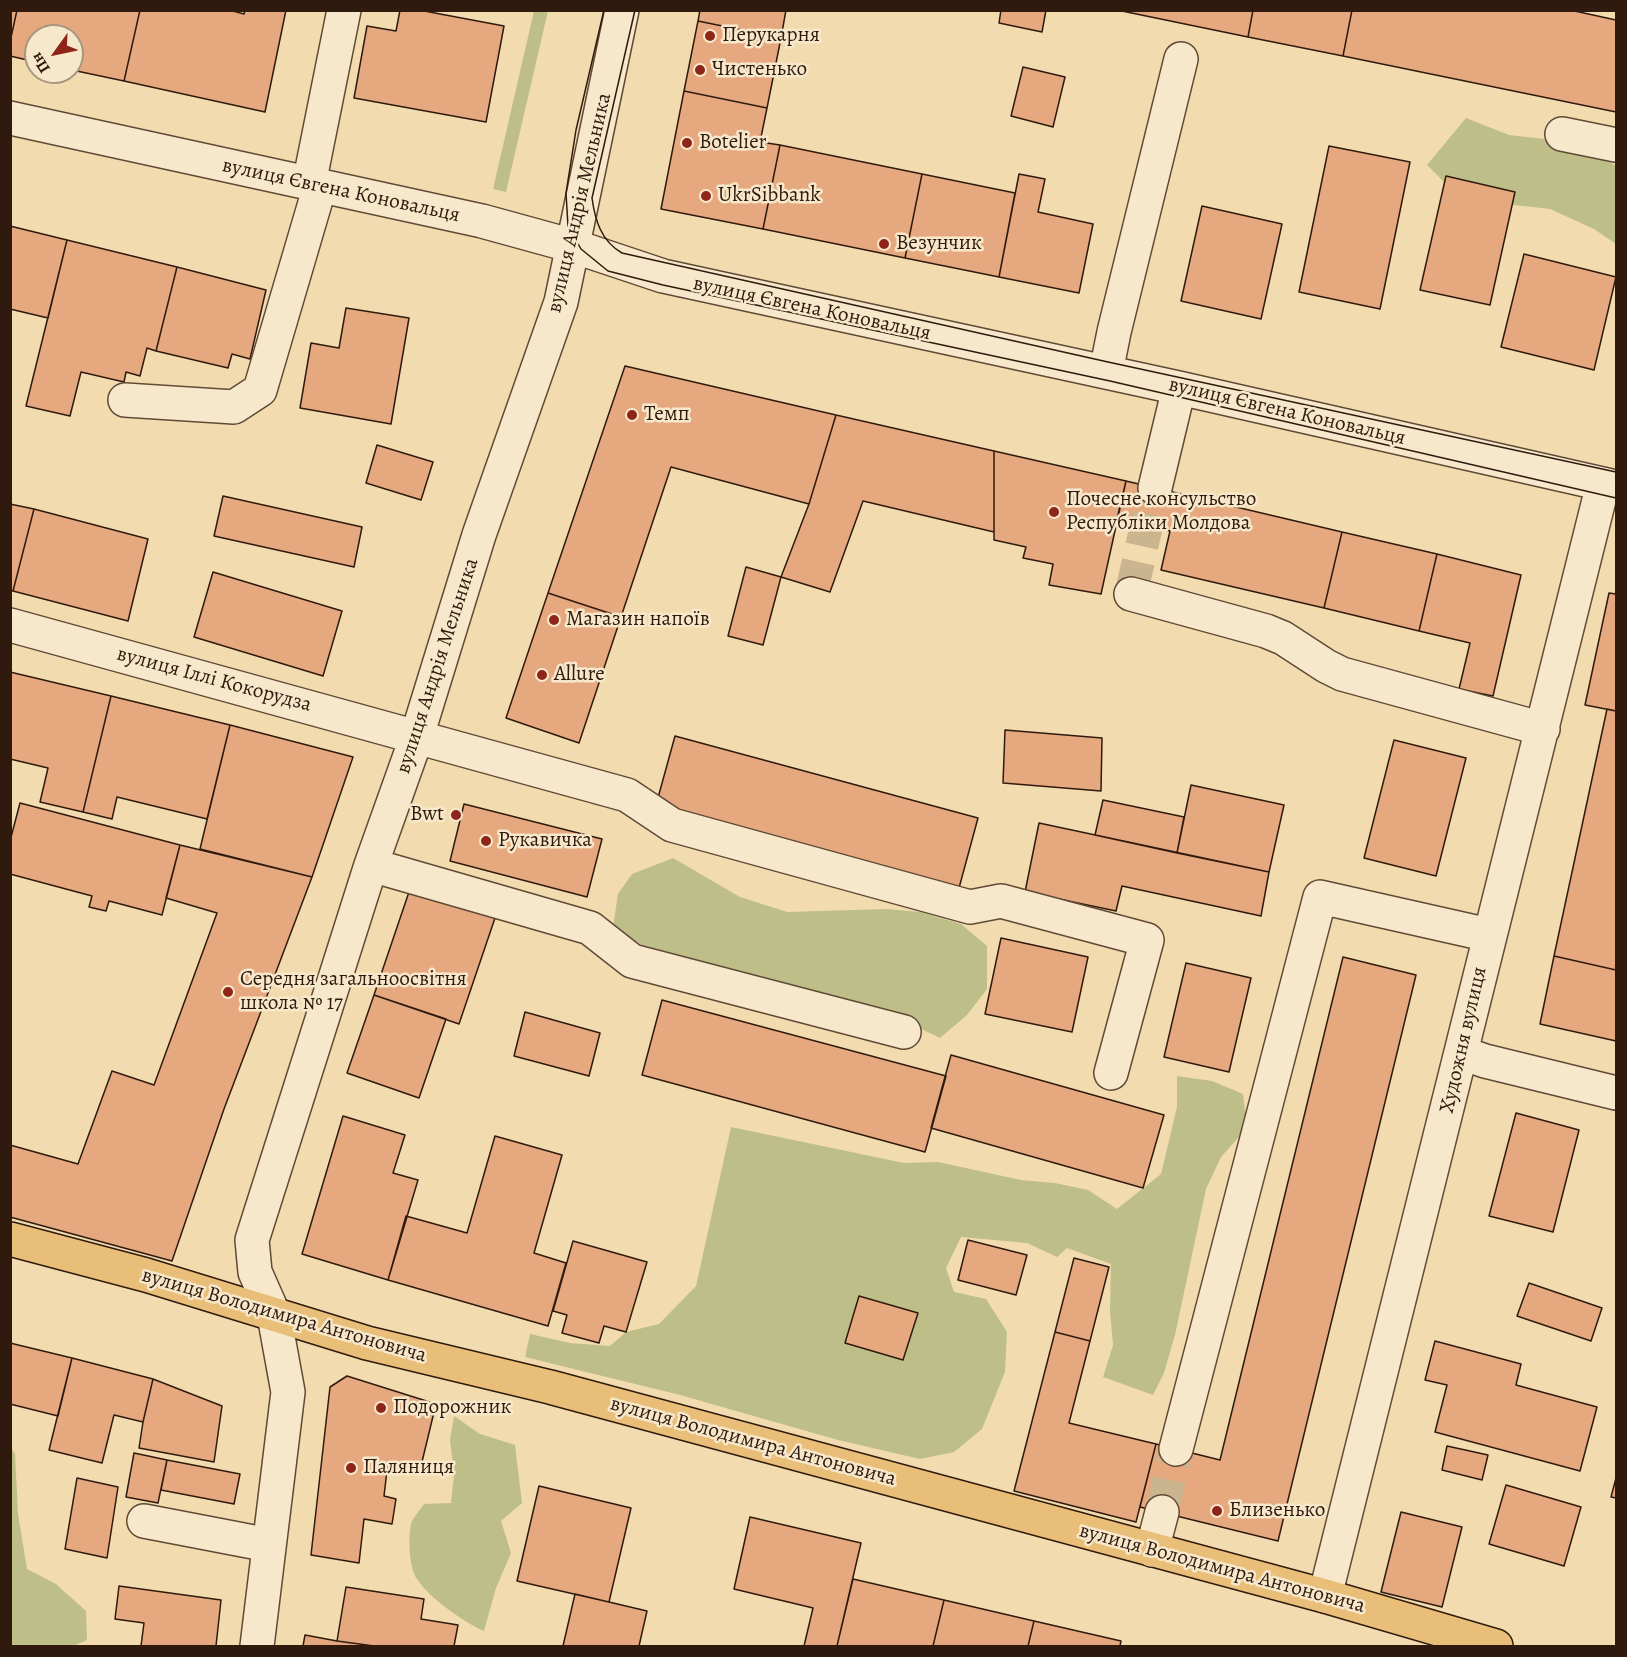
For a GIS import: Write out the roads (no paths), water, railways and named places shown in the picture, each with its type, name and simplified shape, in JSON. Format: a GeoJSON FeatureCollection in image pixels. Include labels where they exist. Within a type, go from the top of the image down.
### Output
{"type":"FeatureCollection","features":[{"type":"Feature","properties":{"kind":"main road","name":"вулиця Володимира Антоновича"},"geometry":{"type":"LineString","coordinates":[[10,1239],[146,1275],[367,1343],[549,1387],[1325,1596],[1496,1647]]}},
{"type":"Feature","properties":{"kind":"street"},"geometry":{"type":"LineString","coordinates":[[125,400],[234,407],[260,390],[314,185],[344,10]]}},
{"type":"Feature","properties":{"kind":"street","name":"вулиця Андрія Мельника"},"geometry":{"type":"LineString","coordinates":[[257,1647],[288,1392],[274,1315],[255,1272],[252,1240],[371,865],[417,736],[479,535],[561,302],[622,10]]}},
{"type":"Feature","properties":{"kind":"street"},"geometry":{"type":"LineString","coordinates":[[1106,372],[1181,59]]}},
{"type":"Feature","properties":{"kind":"street","name":"вулиця Євгена Коновальця"},"geometry":{"type":"LineString","coordinates":[[10,118],[482,221],[573,246],[663,276],[1179,388],[1610,486]]}},
{"type":"Feature","properties":{"kind":"street"},"geometry":{"type":"LineString","coordinates":[[1562,134],[1617,145]]}},
{"type":"Feature","properties":{"kind":"street"},"geometry":{"type":"LineString","coordinates":[[1155,488],[1179,388]]}},
{"type":"Feature","properties":{"kind":"street","name":"Художня вулиця"},"geometry":{"type":"LineString","coordinates":[[1325,1596],[1462,1053],[1489,935],[1610,486]]}},
{"type":"Feature","properties":{"kind":"street"},"geometry":{"type":"LineString","coordinates":[[1131,594],[1266,631],[1282,638],[1326,666],[1358,679],[1543,729]]}},
{"type":"Feature","properties":{"kind":"street","name":"вулиця Іллі Кокорудза"},"geometry":{"type":"LineString","coordinates":[[10,625],[627,795],[672,825],[970,906],[1001,901],[1147,940],[1111,1073]]}},
{"type":"Feature","properties":{"kind":"street"},"geometry":{"type":"LineString","coordinates":[[371,865],[590,928],[632,961],[904,1032]]}},
{"type":"Feature","properties":{"kind":"street"},"geometry":{"type":"LineString","coordinates":[[1176,1449],[1320,897],[1489,935]]}},
{"type":"Feature","properties":{"kind":"street"},"geometry":{"type":"LineString","coordinates":[[1462,1053],[1485,1062],[1617,1093]]}},
{"type":"Feature","properties":{"kind":"street"},"geometry":{"type":"LineString","coordinates":[[1152,1550],[1162,1512]]}},
{"type":"Feature","properties":{"kind":"street"},"geometry":{"type":"LineString","coordinates":[[144,1521],[269,1545]]}},
{"type":"Feature","properties":{"kind":"tunnel"},"geometry":{"type":"LineString","coordinates":[[1131,594],[1155,488]]}},
{"type":"Feature","properties":{"kind":"tunnel"},"geometry":{"type":"LineString","coordinates":[[1162,1512],[1176,1449]]}},
{"type":"Feature","properties":{"kind":"tram line"},"geometry":{"type":"LineString","coordinates":[[604,10],[576,130],[566,193],[568,226],[581,249],[608,271],[663,285],[1110,381],[1616,498]]}},
{"type":"Feature","properties":{"kind":"tram line"},"geometry":{"type":"LineString","coordinates":[[635,10],[592,198],[600,229],[609,242],[622,253],[1108,362],[1616,472]]}},
{"type":"Feature","properties":{"kind":"place","name":"Перукарня"},"geometry":{"type":"Point","coordinates":[710,36]}},
{"type":"Feature","properties":{"kind":"place","name":"Чистенько"},"geometry":{"type":"Point","coordinates":[700,70]}},
{"type":"Feature","properties":{"kind":"place","name":"Botelier"},"geometry":{"type":"Point","coordinates":[687,143]}},
{"type":"Feature","properties":{"kind":"place","name":"UkrSibbank"},"geometry":{"type":"Point","coordinates":[706,196]}},
{"type":"Feature","properties":{"kind":"place","name":"Везунчик"},"geometry":{"type":"Point","coordinates":[884,244]}},
{"type":"Feature","properties":{"kind":"place","name":"Темп"},"geometry":{"type":"Point","coordinates":[632,415]}},
{"type":"Feature","properties":{"kind":"place","name":"Почесне консульство Республіки Молдова"},"geometry":{"type":"Point","coordinates":[1054,512]}},
{"type":"Feature","properties":{"kind":"place","name":"Магазин напоїв"},"geometry":{"type":"Point","coordinates":[554,620]}},
{"type":"Feature","properties":{"kind":"place","name":"Allure"},"geometry":{"type":"Point","coordinates":[542,675]}},
{"type":"Feature","properties":{"kind":"place","name":"Bwt"},"geometry":{"type":"Point","coordinates":[456,815]}},
{"type":"Feature","properties":{"kind":"place","name":"Рукавичка"},"geometry":{"type":"Point","coordinates":[486,841]}},
{"type":"Feature","properties":{"kind":"place","name":"Середня загальноосвітня школа № 17"},"geometry":{"type":"Point","coordinates":[228,992]}},
{"type":"Feature","properties":{"kind":"place","name":"Подорожник"},"geometry":{"type":"Point","coordinates":[381,1408]}},
{"type":"Feature","properties":{"kind":"place","name":"Паляниця"},"geometry":{"type":"Point","coordinates":[351,1468]}},
{"type":"Feature","properties":{"kind":"place","name":"Близенько"},"geometry":{"type":"Point","coordinates":[1217,1511]}}]}
